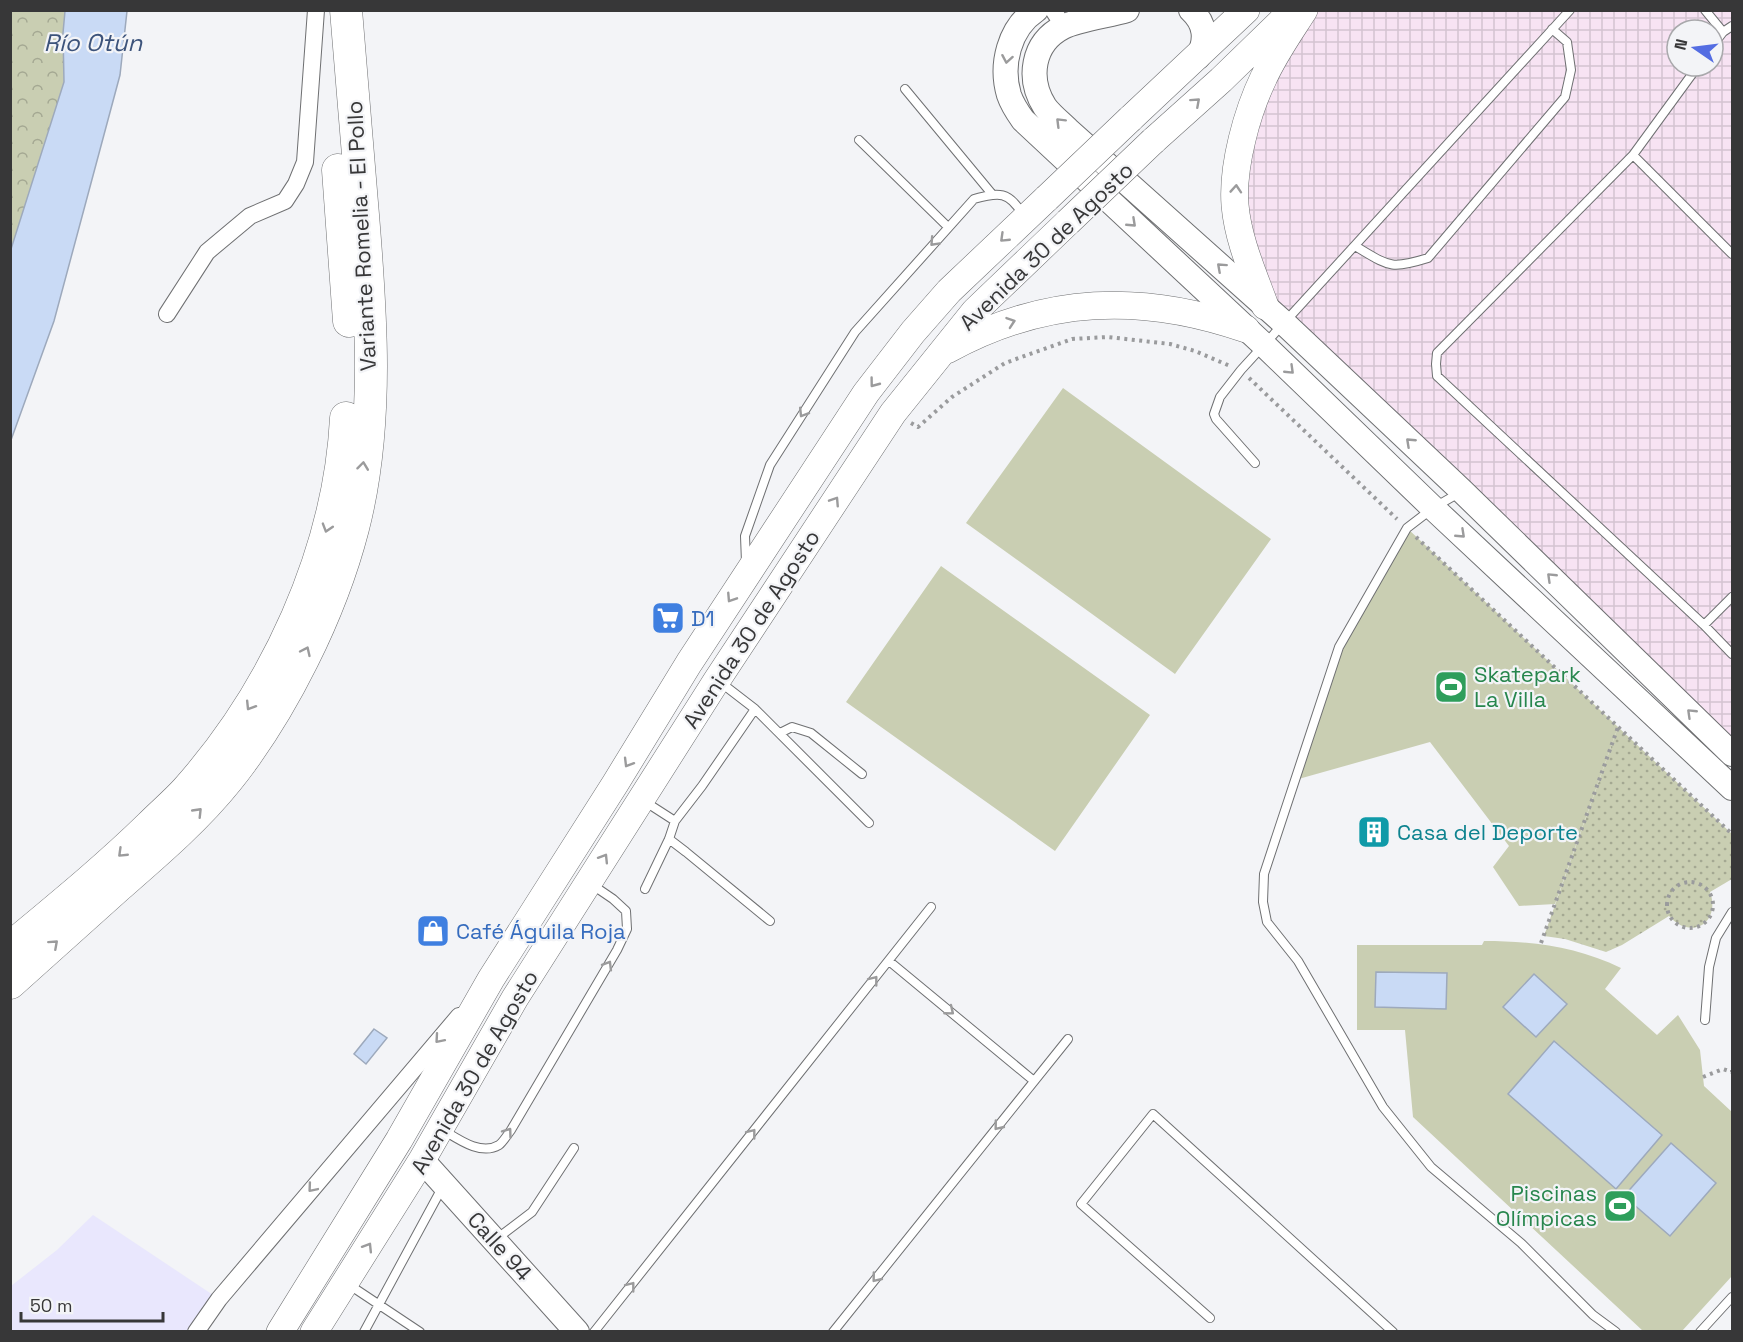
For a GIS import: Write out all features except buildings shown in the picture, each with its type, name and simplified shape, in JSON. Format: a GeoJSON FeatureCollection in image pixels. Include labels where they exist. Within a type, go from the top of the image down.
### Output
{"type":"FeatureCollection","features":[{"type":"Feature","properties":{"kind":"highway","name":"Variante Romelia - El Pollo"},"geometry":{"type":"LineString","coordinates":[[10,948],[110,865],[185,792],[231,736],[266,682],[289,635],[310,583],[338,488],[345,440],[350,324],[327,10]]}},
{"type":"Feature","properties":{"kind":"highway","name":"Variante Romelia - El Pollo"},"geometry":{"type":"LineString","coordinates":[[10,983],[160,849],[200,810],[227,779],[255,742],[299,665],[340,572],[353,526],[363,467],[369,417],[371,340],[367,255],[346,10]]}},
{"type":"Feature","properties":{"kind":"main road","name":"Avenida 30 de Agosto"},"geometry":{"type":"LineString","coordinates":[[280,1332],[399,1140],[491,979],[747,573],[866,393],[913,332],[949,291],[1246,10]]}},
{"type":"Feature","properties":{"kind":"main road","name":"Avenida 30 de Agosto"},"geometry":{"type":"LineString","coordinates":[[314,1332],[422,1160],[515,998],[717,680],[892,413],[975,310],[1293,10]]}},
{"type":"Feature","properties":{"kind":"main road"},"geometry":{"type":"LineString","coordinates":[[1275,314],[1241,238],[1235,204],[1237,166],[1246,124],[1264,77],[1304,10]]}},
{"type":"Feature","properties":{"kind":"main road"},"geometry":{"type":"LineString","coordinates":[[938,355],[1000,326],[1046,312],[1075,307],[1123,305],[1162,307],[1191,312],[1255,337]]}},
{"type":"Feature","properties":{"kind":"street"},"geometry":{"type":"LineString","coordinates":[[167,314],[207,252],[250,216],[285,201],[296,184],[305,162],[316,10]]}},
{"type":"Feature","properties":{"kind":"street"},"geometry":{"type":"LineString","coordinates":[[1036,10],[1025,18],[1010,43],[1005,69],[1009,96],[1023,120],[1732,788]]}},
{"type":"Feature","properties":{"kind":"street"},"geometry":{"type":"LineString","coordinates":[[1127,10],[1058,19],[1037,54],[1033,70],[1035,87],[1046,108],[1275,314],[1462,491],[1732,754]]}},
{"type":"Feature","properties":{"kind":"street"},"geometry":{"type":"LineString","coordinates":[[1191,10],[1204,29],[1204,44],[1198,57]]}},
{"type":"Feature","properties":{"kind":"street"},"geometry":{"type":"LineString","coordinates":[[196,1332],[219,1299],[491,979]]}},
{"type":"Feature","properties":{"kind":"street","name":"Calle 94"},"geometry":{"type":"LineString","coordinates":[[422,1160],[577,1332]]}},
{"type":"Feature","properties":{"kind":"lane"},"geometry":{"type":"LineString","coordinates":[[1255,463],[1214,414],[1220,397],[1241,370],[1255,337],[1275,314],[1355,246],[1569,10]]}},
{"type":"Feature","properties":{"kind":"lane"},"geometry":{"type":"LineString","coordinates":[[1355,246],[1383,263],[1401,266],[1428,258],[1565,97],[1571,70],[1567,42],[1552,29]]}},
{"type":"Feature","properties":{"kind":"lane"},"geometry":{"type":"LineString","coordinates":[[1689,78],[1633,155],[1437,353],[1436,364],[1437,376],[1704,625],[1732,654]]}},
{"type":"Feature","properties":{"kind":"lane"},"geometry":{"type":"LineString","coordinates":[[905,89],[992,194]]}},
{"type":"Feature","properties":{"kind":"lane"},"geometry":{"type":"LineString","coordinates":[[860,140],[948,227]]}},
{"type":"Feature","properties":{"kind":"lane"},"geometry":{"type":"LineString","coordinates":[[1633,155],[1732,254]]}},
{"type":"Feature","properties":{"kind":"lane"},"geometry":{"type":"LineString","coordinates":[[747,573],[745,536],[770,465],[855,332],[974,199],[992,194],[1004,195],[1014,200],[1025,218]]}},
{"type":"Feature","properties":{"kind":"lane"},"geometry":{"type":"LineString","coordinates":[[1462,491],[1433,508],[1407,528],[1339,647],[1264,874],[1263,902],[1267,922],[1298,961],[1383,1107],[1431,1167],[1521,1243],[1593,1315],[1616,1332]]}},
{"type":"Feature","properties":{"kind":"lane"},"geometry":{"type":"LineString","coordinates":[[1704,625],[1732,597]]}},
{"type":"Feature","properties":{"kind":"lane"},"geometry":{"type":"LineString","coordinates":[[717,680],[755,709],[869,823]]}},
{"type":"Feature","properties":{"kind":"lane"},"geometry":{"type":"LineString","coordinates":[[645,889],[675,821],[755,709]]}},
{"type":"Feature","properties":{"kind":"lane"},"geometry":{"type":"LineString","coordinates":[[780,733],[792,727],[811,733],[862,774]]}},
{"type":"Feature","properties":{"kind":"lane"},"geometry":{"type":"LineString","coordinates":[[641,800],[675,821]]}},
{"type":"Feature","properties":{"kind":"lane"},"geometry":{"type":"LineString","coordinates":[[669,839],[770,921]]}},
{"type":"Feature","properties":{"kind":"lane"},"geometry":{"type":"LineString","coordinates":[[440,1129],[467,1144],[485,1148],[499,1145],[511,1130],[617,950],[627,929],[626,911],[589,882]]}},
{"type":"Feature","properties":{"kind":"lane"},"geometry":{"type":"LineString","coordinates":[[594,1332],[931,907]]}},
{"type":"Feature","properties":{"kind":"lane"},"geometry":{"type":"LineString","coordinates":[[1705,1020],[1708,967],[1716,938],[1732,912]]}},
{"type":"Feature","properties":{"kind":"lane"},"geometry":{"type":"LineString","coordinates":[[889,961],[1034,1081]]}},
{"type":"Feature","properties":{"kind":"lane"},"geometry":{"type":"LineString","coordinates":[[833,1332],[1068,1039]]}},
{"type":"Feature","properties":{"kind":"lane"},"geometry":{"type":"LineString","coordinates":[[1210,1318],[1081,1204],[1153,1114],[1393,1332]]}},
{"type":"Feature","properties":{"kind":"lane"},"geometry":{"type":"LineString","coordinates":[[495,1240],[532,1212],[574,1148]]}},
{"type":"Feature","properties":{"kind":"lane"},"geometry":{"type":"LineString","coordinates":[[364,1332],[378,1302],[444,1185]]}},
{"type":"Feature","properties":{"kind":"lane"},"geometry":{"type":"LineString","coordinates":[[345,1282],[420,1332]]}},
{"type":"Feature","properties":{"kind":"lane"},"geometry":{"type":"LineString","coordinates":[[1700,1332],[1732,1297]]}},
{"type":"Feature","properties":{"kind":"path"},"geometry":{"type":"LineString","coordinates":[[892,413],[918,427],[952,397],[1005,363],[1072,339],[1108,337],[1170,344],[1195,351],[1241,370],[1732,834]]}},
{"type":"Feature","properties":{"kind":"path"},"geometry":{"type":"LineString","coordinates":[[1541,943],[1618,726]]}},
{"type":"Feature","properties":{"kind":"path"},"geometry":{"type":"LineString","coordinates":[[1682,882],[1698,882],[1710,892],[1713,908],[1711,916],[1705,923],[1690,928],[1675,922],[1670,916],[1667,900],[1670,892],[1682,882]]}},
{"type":"Feature","properties":{"kind":"path"},"geometry":{"type":"LineString","coordinates":[[1703,1077],[1723,1070],[1732,1072],[1732,1070]]}},
{"type":"Feature","properties":{"kind":"shaded area"},"geometry":{"type":"Polygon","coordinates":[[[1304,11],[1732,11],[1732,754],[1284,323],[1241,238],[1237,166],[1304,11]]]}},
{"type":"Feature","properties":{"kind":"shaded area"},"geometry":{"type":"Polygon","coordinates":[[[93,1215],[219,1299],[196,1331],[11,1332],[11,1286],[57,1250],[93,1215]]]}},
{"type":"Feature","properties":{"kind":"green space"},"geometry":{"type":"Polygon","coordinates":[[[11,11],[69,11],[64,82],[11,250],[11,11]]]}},
{"type":"Feature","properties":{"kind":"green space"},"geometry":{"type":"Polygon","coordinates":[[[1063,388],[1271,539],[1175,674],[966,523],[1063,388]]]}},
{"type":"Feature","properties":{"kind":"green space","name":"Skatepark La Villa"},"geometry":{"type":"Polygon","coordinates":[[[1407,528],[1618,727],[1555,904],[1519,906],[1493,867],[1509,846],[1430,742],[1295,780],[1339,647],[1407,528]]]}},
{"type":"Feature","properties":{"kind":"green space"},"geometry":{"type":"Polygon","coordinates":[[[941,566],[1150,715],[1055,851],[846,702],[941,566]]]}},
{"type":"Feature","properties":{"kind":"green space"},"geometry":{"type":"Polygon","coordinates":[[[1618,727],[1732,834],[1732,879],[1710,892],[1711,912],[1708,920],[1702,925],[1695,928],[1686,927],[1669,916],[1622,945],[1606,952],[1565,939],[1544,936],[1618,727]]]}},
{"type":"Feature","properties":{"kind":"green space","name":"Piscinas Olímpicas"},"geometry":{"type":"Polygon","coordinates":[[[1484,941],[1520,942],[1571,950],[1621,968],[1605,989],[1657,1035],[1678,1015],[1700,1050],[1704,1086],[1732,1112],[1732,1276],[1682,1331],[1643,1331],[1413,1117],[1405,1030],[1357,1030],[1357,945],[1482,945],[1484,941]]]}},
{"type":"Feature","properties":{"kind":"water","name":"Río Otún"},"geometry":{"type":"Polygon","coordinates":[[[65,11],[127,11],[120,75],[54,321],[11,440],[11,249],[64,82],[65,11]]]}},
{"type":"Feature","properties":{"kind":"water"},"geometry":{"type":"Polygon","coordinates":[[[1376,972],[1447,973],[1446,1009],[1375,1007],[1376,972]]]}},
{"type":"Feature","properties":{"kind":"water"},"geometry":{"type":"Polygon","coordinates":[[[1534,974],[1567,1004],[1536,1037],[1503,1007],[1534,974]]]}},
{"type":"Feature","properties":{"kind":"water"},"geometry":{"type":"Polygon","coordinates":[[[374,1029],[387,1038],[366,1064],[354,1054],[374,1029]]]}},
{"type":"Feature","properties":{"kind":"water"},"geometry":{"type":"Polygon","coordinates":[[[1554,1041],[1662,1135],[1616,1189],[1508,1094],[1554,1041]]]}},
{"type":"Feature","properties":{"kind":"water"},"geometry":{"type":"Polygon","coordinates":[[[1671,1143],[1716,1183],[1670,1236],[1624,1196],[1671,1143]]]}},
{"type":"Feature","properties":{"kind":"place","name":"D1"},"geometry":{"type":"Point","coordinates":[668,618]}},
{"type":"Feature","properties":{"kind":"place","name":"Skatepark La Villa"},"geometry":{"type":"Point","coordinates":[1451,687]}},
{"type":"Feature","properties":{"kind":"place","name":"Casa del Deporte"},"geometry":{"type":"Point","coordinates":[1374,832]}},
{"type":"Feature","properties":{"kind":"place","name":"Café Águila Roja"},"geometry":{"type":"Point","coordinates":[433,931]}},
{"type":"Feature","properties":{"kind":"place","name":"Piscinas Olímpicas"},"geometry":{"type":"Point","coordinates":[1620,1206]}}]}
